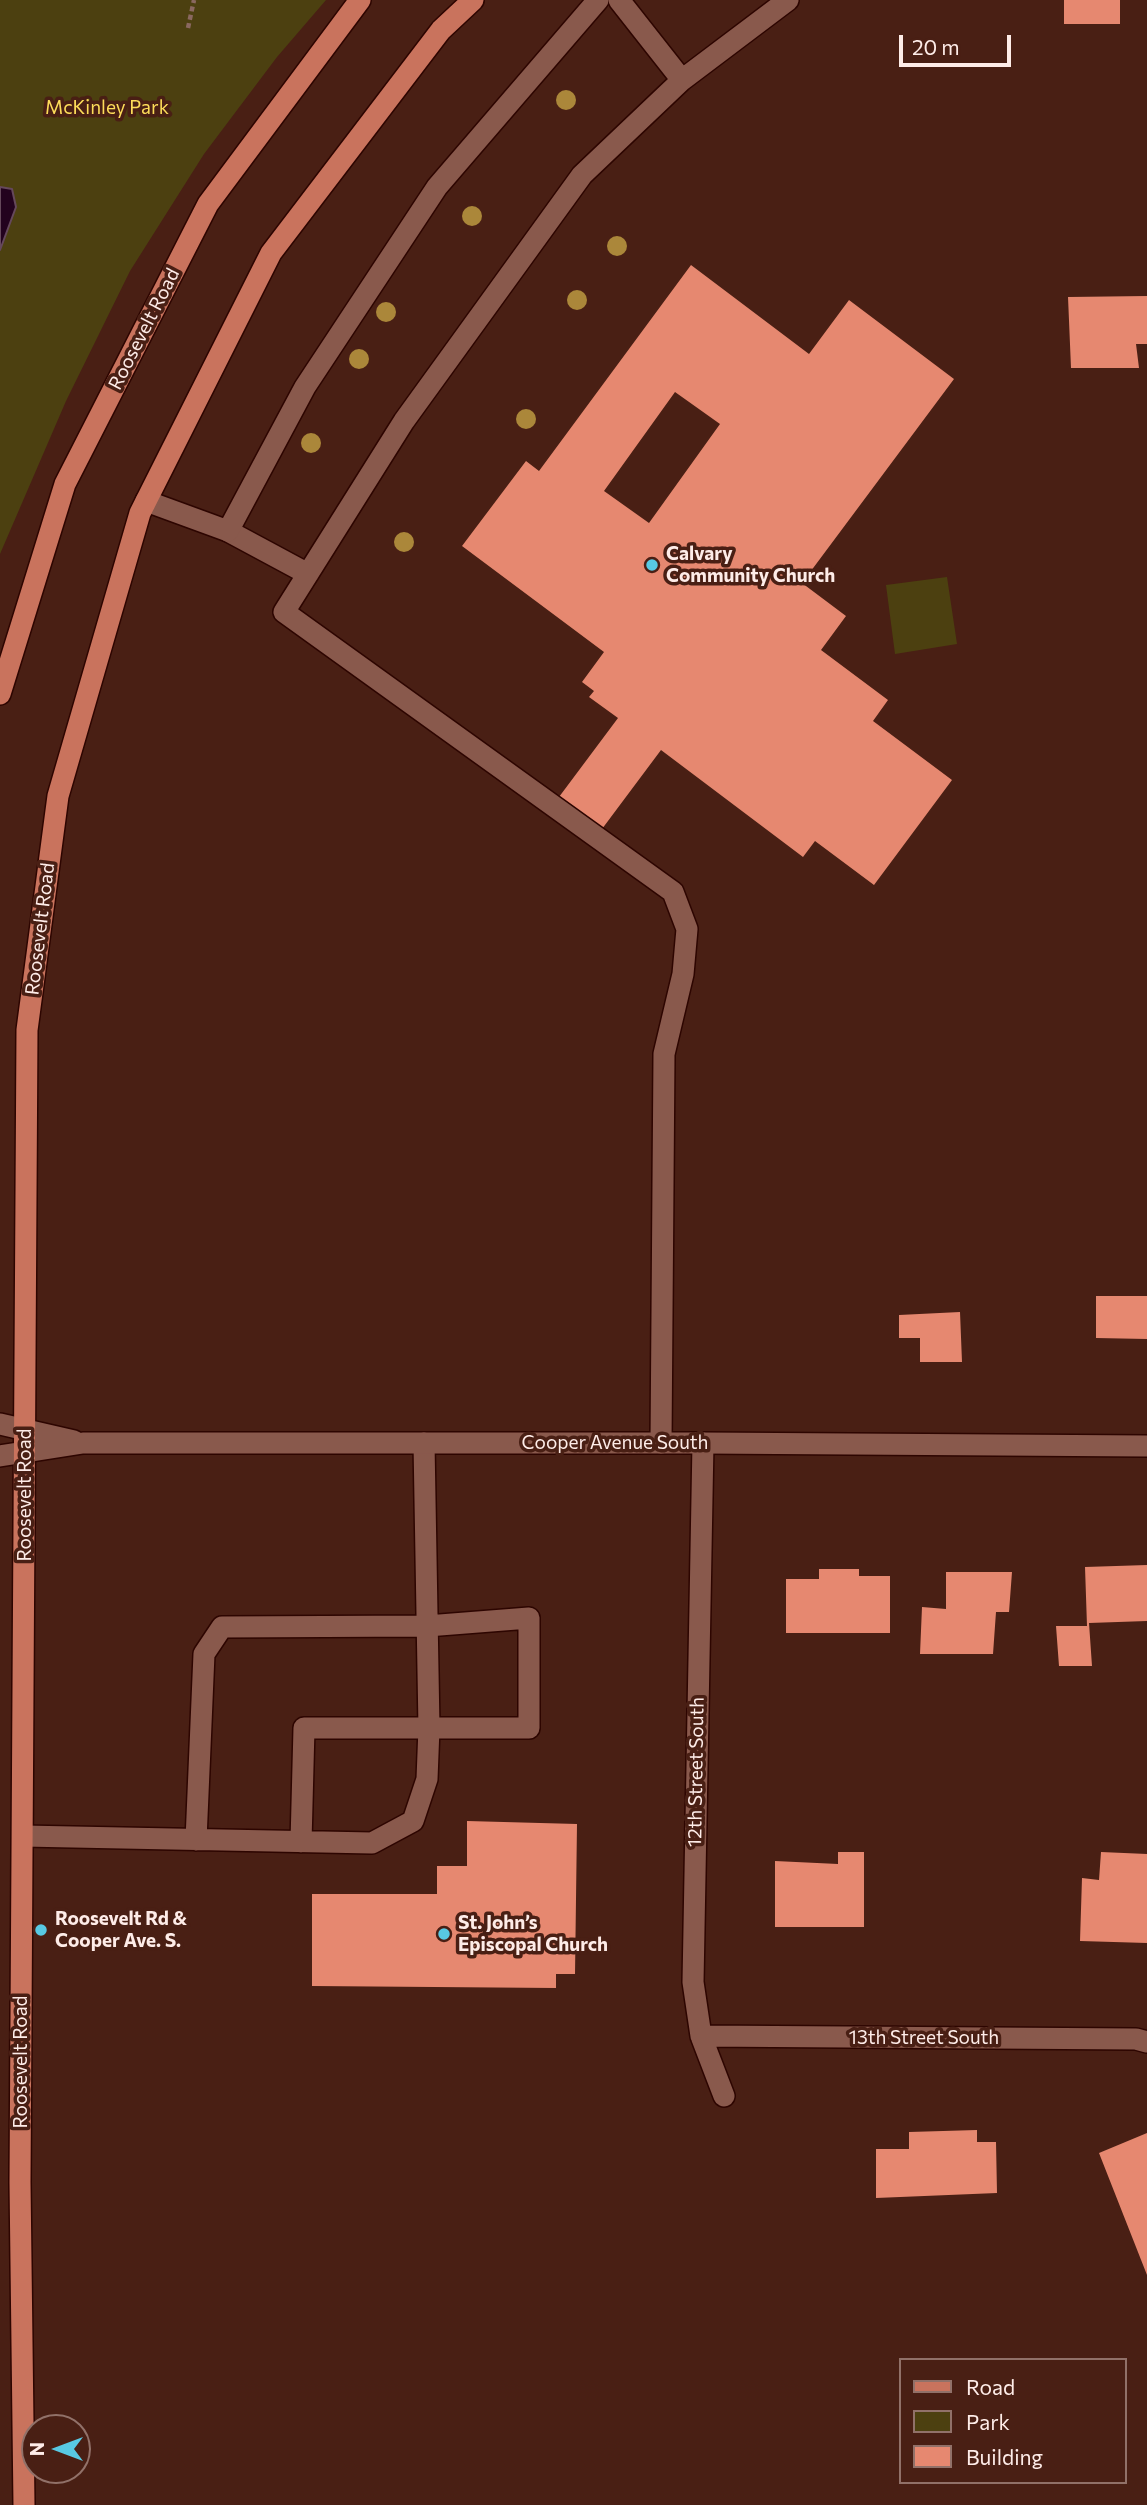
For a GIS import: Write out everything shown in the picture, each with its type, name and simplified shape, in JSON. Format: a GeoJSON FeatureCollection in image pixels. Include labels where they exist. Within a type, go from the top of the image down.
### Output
{"type":"FeatureCollection","features":[{"type":"Feature","properties":{"kind":"main road","name":"Roosevelt Road"},"geometry":{"type":"LineString","coordinates":[[0,694],[65,484],[201,216],[360,0]]}},
{"type":"Feature","properties":{"kind":"main road","name":"Roosevelt Road"},"geometry":{"type":"LineString","coordinates":[[24,2505],[20,2195],[27,1030],[58,796],[140,513],[271,254],[441,30],[473,0]]}},
{"type":"Feature","properties":{"kind":"street"},"geometry":{"type":"LineString","coordinates":[[228,531],[305,387],[437,187],[598,0]]}},
{"type":"Feature","properties":{"kind":"street"},"geometry":{"type":"LineString","coordinates":[[619,0],[682,80]]}},
{"type":"Feature","properties":{"kind":"street"},"geometry":{"type":"LineString","coordinates":[[661,1443],[664,1054],[683,975],[687,929],[673,892],[284,612],[404,421],[582,175],[682,80],[788,0]]}},
{"type":"Feature","properties":{"kind":"street"},"geometry":{"type":"LineString","coordinates":[[146,501],[228,531],[308,575]]}},
{"type":"Feature","properties":{"kind":"street","name":"Cooper Avenue South"},"geometry":{"type":"LineString","coordinates":[[0,1424],[83,1443]]}},
{"type":"Feature","properties":{"kind":"street","name":"Cooper Avenue South"},"geometry":{"type":"LineString","coordinates":[[0,1456],[83,1443],[1147,1446]]}},
{"type":"Feature","properties":{"kind":"street"},"geometry":{"type":"LineString","coordinates":[[23,1836],[372,1843],[413,1821],[427,1779],[429,1728],[424,1443]]}},
{"type":"Feature","properties":{"kind":"street","name":"12th Street South"},"geometry":{"type":"LineString","coordinates":[[703,1443],[693,1982],[701,2036],[724,2096]]}},
{"type":"Feature","properties":{"kind":"street"},"geometry":{"type":"LineString","coordinates":[[196,1840],[204,1654],[222,1627],[428,1626],[529,1618],[529,1728],[304,1728],[301,1842]]}},
{"type":"Feature","properties":{"kind":"street","name":"13th Street South"},"geometry":{"type":"LineString","coordinates":[[701,2036],[1136,2039],[1147,2042]]}},
{"type":"Feature","properties":{"kind":"path"},"geometry":{"type":"LineString","coordinates":[[188,28],[194,0]]}},
{"type":"Feature","properties":{"kind":"green space","name":"McKinley Park"},"geometry":{"type":"Polygon","coordinates":[[[0,0],[326,0],[277,57],[204,154],[130,271],[66,401],[0,554],[0,0]]]}},
{"type":"Feature","properties":{"kind":"green space"},"geometry":{"type":"Polygon","coordinates":[[[947,577],[957,644],[895,654],[886,585],[947,577]]]}},
{"type":"Feature","properties":{"kind":"shaded area"},"geometry":{"type":"Polygon","coordinates":[[[0,187],[12,189],[16,207],[0,250],[0,187]]]}},
{"type":"Feature","properties":{"kind":"building"},"geometry":{"type":"Polygon","coordinates":[[[1064,0],[1120,0],[1120,24],[1064,24],[1064,0]]]}},
{"type":"Feature","properties":{"kind":"building","name":"Calvary Community Church"},"geometry":{"type":"Polygon","coordinates":[[[691,265],[809,354],[849,300],[954,379],[802,583],[846,616],[821,650],[888,700],[873,721],[952,780],[874,885],[815,841],[803,857],[661,750],[602,829],[559,797],[618,718],[589,697],[594,691],[582,682],[604,652],[462,546],[526,461],[539,471],[691,265]],[[675,392],[604,491],[649,523],[720,424],[675,392]]]}},
{"type":"Feature","properties":{"kind":"building"},"geometry":{"type":"Polygon","coordinates":[[[1147,296],[1147,344],[1136,344],[1139,368],[1071,368],[1068,297],[1147,296]]]}},
{"type":"Feature","properties":{"kind":"building"},"geometry":{"type":"Polygon","coordinates":[[[1096,1296],[1147,1296],[1147,1339],[1096,1338],[1096,1296]]]}},
{"type":"Feature","properties":{"kind":"building"},"geometry":{"type":"Polygon","coordinates":[[[960,1312],[962,1362],[920,1362],[920,1338],[899,1338],[899,1315],[960,1312]]]}},
{"type":"Feature","properties":{"kind":"building"},"geometry":{"type":"Polygon","coordinates":[[[1147,1565],[1147,1621],[1089,1623],[1092,1666],[1059,1666],[1056,1626],[1087,1626],[1085,1567],[1147,1565]]]}},
{"type":"Feature","properties":{"kind":"building"},"geometry":{"type":"Polygon","coordinates":[[[819,1569],[859,1569],[859,1576],[890,1576],[890,1633],[786,1633],[786,1579],[819,1579],[819,1569]]]}},
{"type":"Feature","properties":{"kind":"building"},"geometry":{"type":"Polygon","coordinates":[[[946,1572],[1012,1572],[1009,1612],[996,1612],[993,1654],[920,1654],[922,1607],[946,1609],[946,1572]]]}},
{"type":"Feature","properties":{"kind":"building","name":"St. John’s Episcopal Church"},"geometry":{"type":"Polygon","coordinates":[[[467,1821],[577,1824],[575,1974],[556,1974],[556,1988],[312,1986],[312,1894],[437,1894],[437,1866],[467,1866],[467,1821]]]}},
{"type":"Feature","properties":{"kind":"building"},"geometry":{"type":"Polygon","coordinates":[[[838,1852],[864,1852],[864,1927],[775,1927],[775,1861],[838,1864],[838,1852]]]}},
{"type":"Feature","properties":{"kind":"building"},"geometry":{"type":"Polygon","coordinates":[[[1101,1852],[1147,1854],[1147,1943],[1080,1941],[1082,1878],[1099,1880],[1101,1852]]]}},
{"type":"Feature","properties":{"kind":"building"},"geometry":{"type":"Polygon","coordinates":[[[977,2130],[977,2142],[996,2142],[997,2193],[876,2198],[876,2149],[909,2149],[909,2132],[977,2130]]]}},
{"type":"Feature","properties":{"kind":"building"},"geometry":{"type":"Polygon","coordinates":[[[1147,2133],[1147,2275],[1099,2153],[1147,2133]]]}},
{"type":"Feature","properties":{"kind":"place","name":"Calvary Community Church"},"geometry":{"type":"Point","coordinates":[652,565]}},
{"type":"Feature","properties":{"kind":"place","name":"Roosevelt Rd & Cooper Ave. S."},"geometry":{"type":"Point","coordinates":[41,1930]}},
{"type":"Feature","properties":{"kind":"place","name":"St. John’s Episcopal Church"},"geometry":{"type":"Point","coordinates":[444,1934]}}]}
